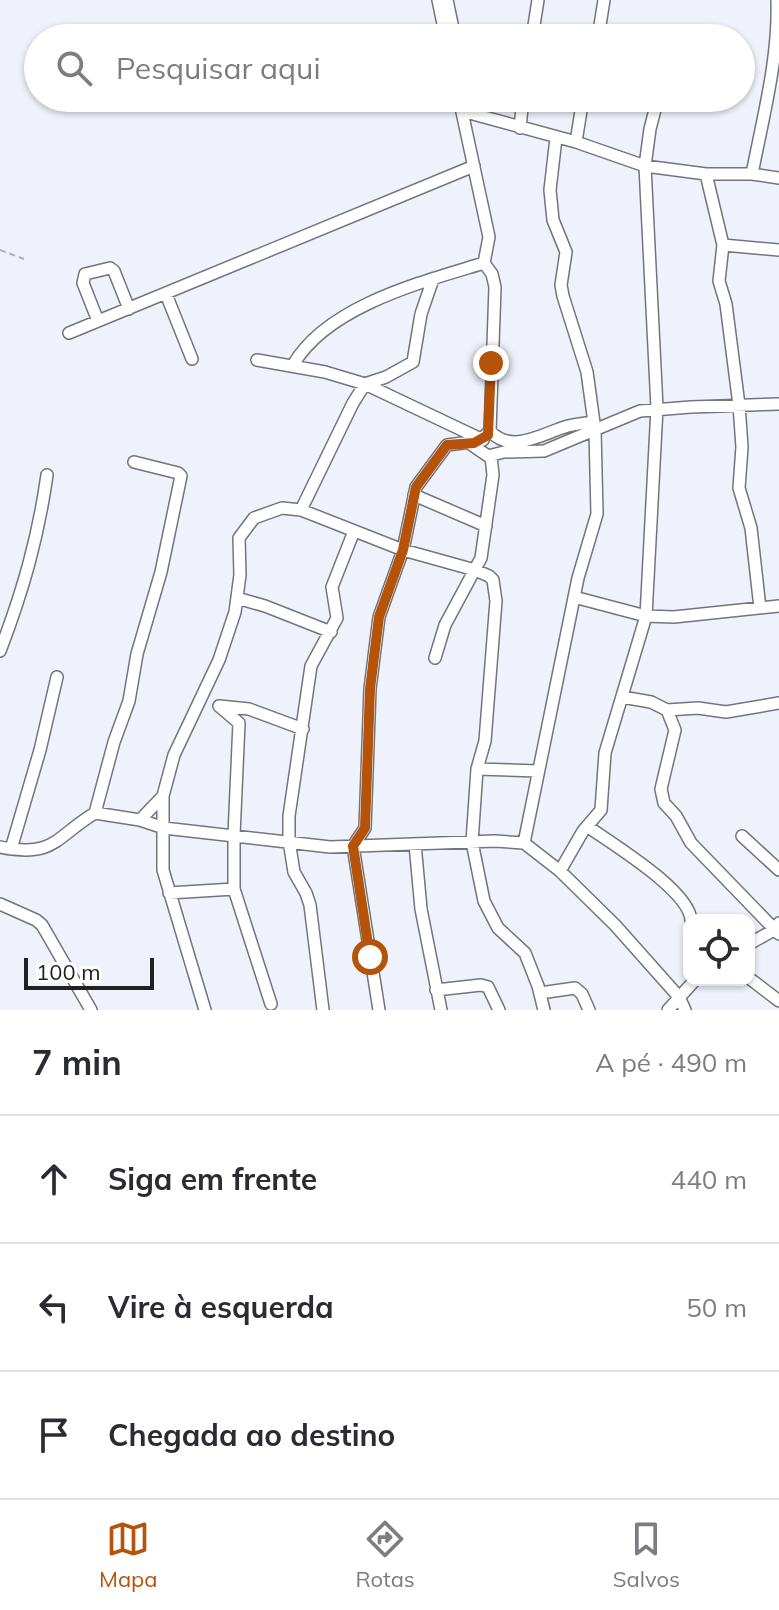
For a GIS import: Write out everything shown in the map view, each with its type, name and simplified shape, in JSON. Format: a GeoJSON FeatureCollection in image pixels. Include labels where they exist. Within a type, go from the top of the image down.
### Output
{"type":"FeatureCollection","features":[{"type":"Feature","properties":{"kind":"street"},"geometry":{"type":"LineString","coordinates":[[438,0],[443,24]]}},
{"type":"Feature","properties":{"kind":"street"},"geometry":{"type":"LineString","coordinates":[[447,0],[452,24]]}},
{"type":"Feature","properties":{"kind":"street"},"geometry":{"type":"LineString","coordinates":[[534,24],[538,0]]}},
{"type":"Feature","properties":{"kind":"street"},"geometry":{"type":"LineString","coordinates":[[600,24],[604,0]]}},
{"type":"Feature","properties":{"kind":"street"},"geometry":{"type":"LineString","coordinates":[[752,174],[773,98],[777,0]]}},
{"type":"Feature","properties":{"kind":"street"},"geometry":{"type":"LineString","coordinates":[[486,435],[495,287],[492,274],[484,263],[489,237],[474,166],[467,112],[576,142],[645,166],[706,174],[752,174],[779,178]]}},
{"type":"Feature","properties":{"kind":"street"},"geometry":{"type":"LineString","coordinates":[[520,128],[522,112]]}},
{"type":"Feature","properties":{"kind":"street"},"geometry":{"type":"LineString","coordinates":[[576,142],[581,112]]}},
{"type":"Feature","properties":{"kind":"street"},"geometry":{"type":"LineString","coordinates":[[560,871],[587,826],[601,810],[605,753],[646,616],[657,408],[645,166],[654,112]]}},
{"type":"Feature","properties":{"kind":"street"},"geometry":{"type":"LineString","coordinates":[[524,843],[574,597],[597,514],[595,426],[583,352],[566,308],[561,285],[564,243],[551,209],[556,138]]}},
{"type":"Feature","properties":{"kind":"street"},"geometry":{"type":"LineString","coordinates":[[69,333],[474,166]]}},
{"type":"Feature","properties":{"kind":"street"},"geometry":{"type":"LineString","coordinates":[[706,174],[715,201],[723,245],[719,281],[726,304],[739,405],[742,447],[739,488],[751,528],[760,608]]}},
{"type":"Feature","properties":{"kind":"street"},"geometry":{"type":"LineString","coordinates":[[723,245],[779,250]]}},
{"type":"Feature","properties":{"kind":"street"},"geometry":{"type":"LineString","coordinates":[[293,365],[308,343],[331,324],[433,279],[484,263]]}},
{"type":"Feature","properties":{"kind":"street"},"geometry":{"type":"LineString","coordinates":[[98,321],[83,283],[85,274],[110,268],[114,271],[129,309]]}},
{"type":"Feature","properties":{"kind":"street"},"geometry":{"type":"LineString","coordinates":[[301,510],[365,384],[413,362],[421,314],[433,279]]}},
{"type":"Feature","properties":{"kind":"street"},"geometry":{"type":"LineString","coordinates":[[166,294],[192,359]]}},
{"type":"Feature","properties":{"kind":"street"},"geometry":{"type":"LineString","coordinates":[[257,360],[293,365],[365,384],[499,438],[522,442],[569,426],[595,426]]}},
{"type":"Feature","properties":{"kind":"street"},"geometry":{"type":"LineString","coordinates":[[469,443],[484,455],[537,453],[595,426],[657,408],[779,404]]}},
{"type":"Feature","properties":{"kind":"street"},"geometry":{"type":"LineString","coordinates":[[379,1010],[353,846],[365,828],[370,689],[379,617],[403,550],[419,481],[447,445],[469,443],[486,435]]}},
{"type":"Feature","properties":{"kind":"street"},"geometry":{"type":"LineString","coordinates":[[435,658],[445,625],[481,558],[493,475],[491,456]]}},
{"type":"Feature","properties":{"kind":"street"},"geometry":{"type":"LineString","coordinates":[[57,677],[40,750],[6,848],[31,850],[48,847],[95,813],[114,742],[129,701],[137,654],[161,572],[181,476],[134,462]]}},
{"type":"Feature","properties":{"kind":"street"},"geometry":{"type":"LineString","coordinates":[[0,651],[28,574],[47,475]]}},
{"type":"Feature","properties":{"kind":"street"},"geometry":{"type":"LineString","coordinates":[[414,495],[486,526]]}},
{"type":"Feature","properties":{"kind":"street"},"geometry":{"type":"LineString","coordinates":[[205,1010],[163,870],[163,796],[174,755],[223,650],[237,598],[240,575],[238,544],[245,526],[272,510],[301,510],[403,550],[475,570],[493,580],[496,601],[485,741],[477,769],[472,842],[478,881],[487,909],[498,928],[525,953],[544,1010]]}},
{"type":"Feature","properties":{"kind":"street"},"geometry":{"type":"LineString","coordinates":[[323,1010],[310,905],[294,872],[289,816],[311,666],[338,614],[332,587],[354,531]]}},
{"type":"Feature","properties":{"kind":"street"},"geometry":{"type":"LineString","coordinates":[[574,597],[646,616],[674,617],[779,606]]}},
{"type":"Feature","properties":{"kind":"street"},"geometry":{"type":"LineString","coordinates":[[237,598],[331,632]]}},
{"type":"Feature","properties":{"kind":"street"},"geometry":{"type":"LineString","coordinates":[[622,697],[651,702],[667,710],[698,708],[726,712],[779,703]]}},
{"type":"Feature","properties":{"kind":"street"},"geometry":{"type":"LineString","coordinates":[[202,700],[219,706],[249,709],[303,729]]}},
{"type":"Feature","properties":{"kind":"street"},"geometry":{"type":"LineString","coordinates":[[219,706],[239,723],[234,889],[271,1004]]}},
{"type":"Feature","properties":{"kind":"street"},"geometry":{"type":"LineString","coordinates":[[667,710],[675,730],[661,789],[664,803],[676,816],[691,843],[777,929],[755,941]]}},
{"type":"Feature","properties":{"kind":"street"},"geometry":{"type":"LineString","coordinates":[[477,769],[538,771]]}},
{"type":"Feature","properties":{"kind":"street"},"geometry":{"type":"LineString","coordinates":[[140,820],[163,796]]}},
{"type":"Feature","properties":{"kind":"street"},"geometry":{"type":"LineString","coordinates":[[95,813],[140,820],[164,828],[330,847],[509,840],[524,843],[560,871],[615,925],[679,997],[685,1010]]}},
{"type":"Feature","properties":{"kind":"street"},"geometry":{"type":"LineString","coordinates":[[587,826],[685,901],[689,914]]}},
{"type":"Feature","properties":{"kind":"street"},"geometry":{"type":"LineString","coordinates":[[742,836],[779,870]]}},
{"type":"Feature","properties":{"kind":"street"},"geometry":{"type":"LineString","coordinates":[[415,844],[421,909],[441,1010]]}},
{"type":"Feature","properties":{"kind":"street"},"geometry":{"type":"LineString","coordinates":[[169,893],[234,889]]}},
{"type":"Feature","properties":{"kind":"street"},"geometry":{"type":"LineString","coordinates":[[0,904],[28,915],[42,925],[91,1010]]}},
{"type":"Feature","properties":{"kind":"street"},"geometry":{"type":"LineString","coordinates":[[755,983],[779,1001]]}},
{"type":"Feature","properties":{"kind":"street"},"geometry":{"type":"LineString","coordinates":[[668,1010],[689,986]]}},
{"type":"Feature","properties":{"kind":"street"},"geometry":{"type":"LineString","coordinates":[[436,990],[488,987],[499,1010]]}},
{"type":"Feature","properties":{"kind":"street"},"geometry":{"type":"LineString","coordinates":[[540,993],[575,988],[582,994],[589,1010]]}},
{"type":"Feature","properties":{"kind":"path"},"geometry":{"type":"LineString","coordinates":[[0,250],[24,259]]}},
{"type":"Feature","properties":{"kind":"route"},"geometry":{"type":"LineString","coordinates":[[370,957],[353,846],[365,828],[370,689],[379,617],[403,550],[419,481],[447,445],[455,442],[474,443],[483,440],[490,431],[491,363]]}}]}
